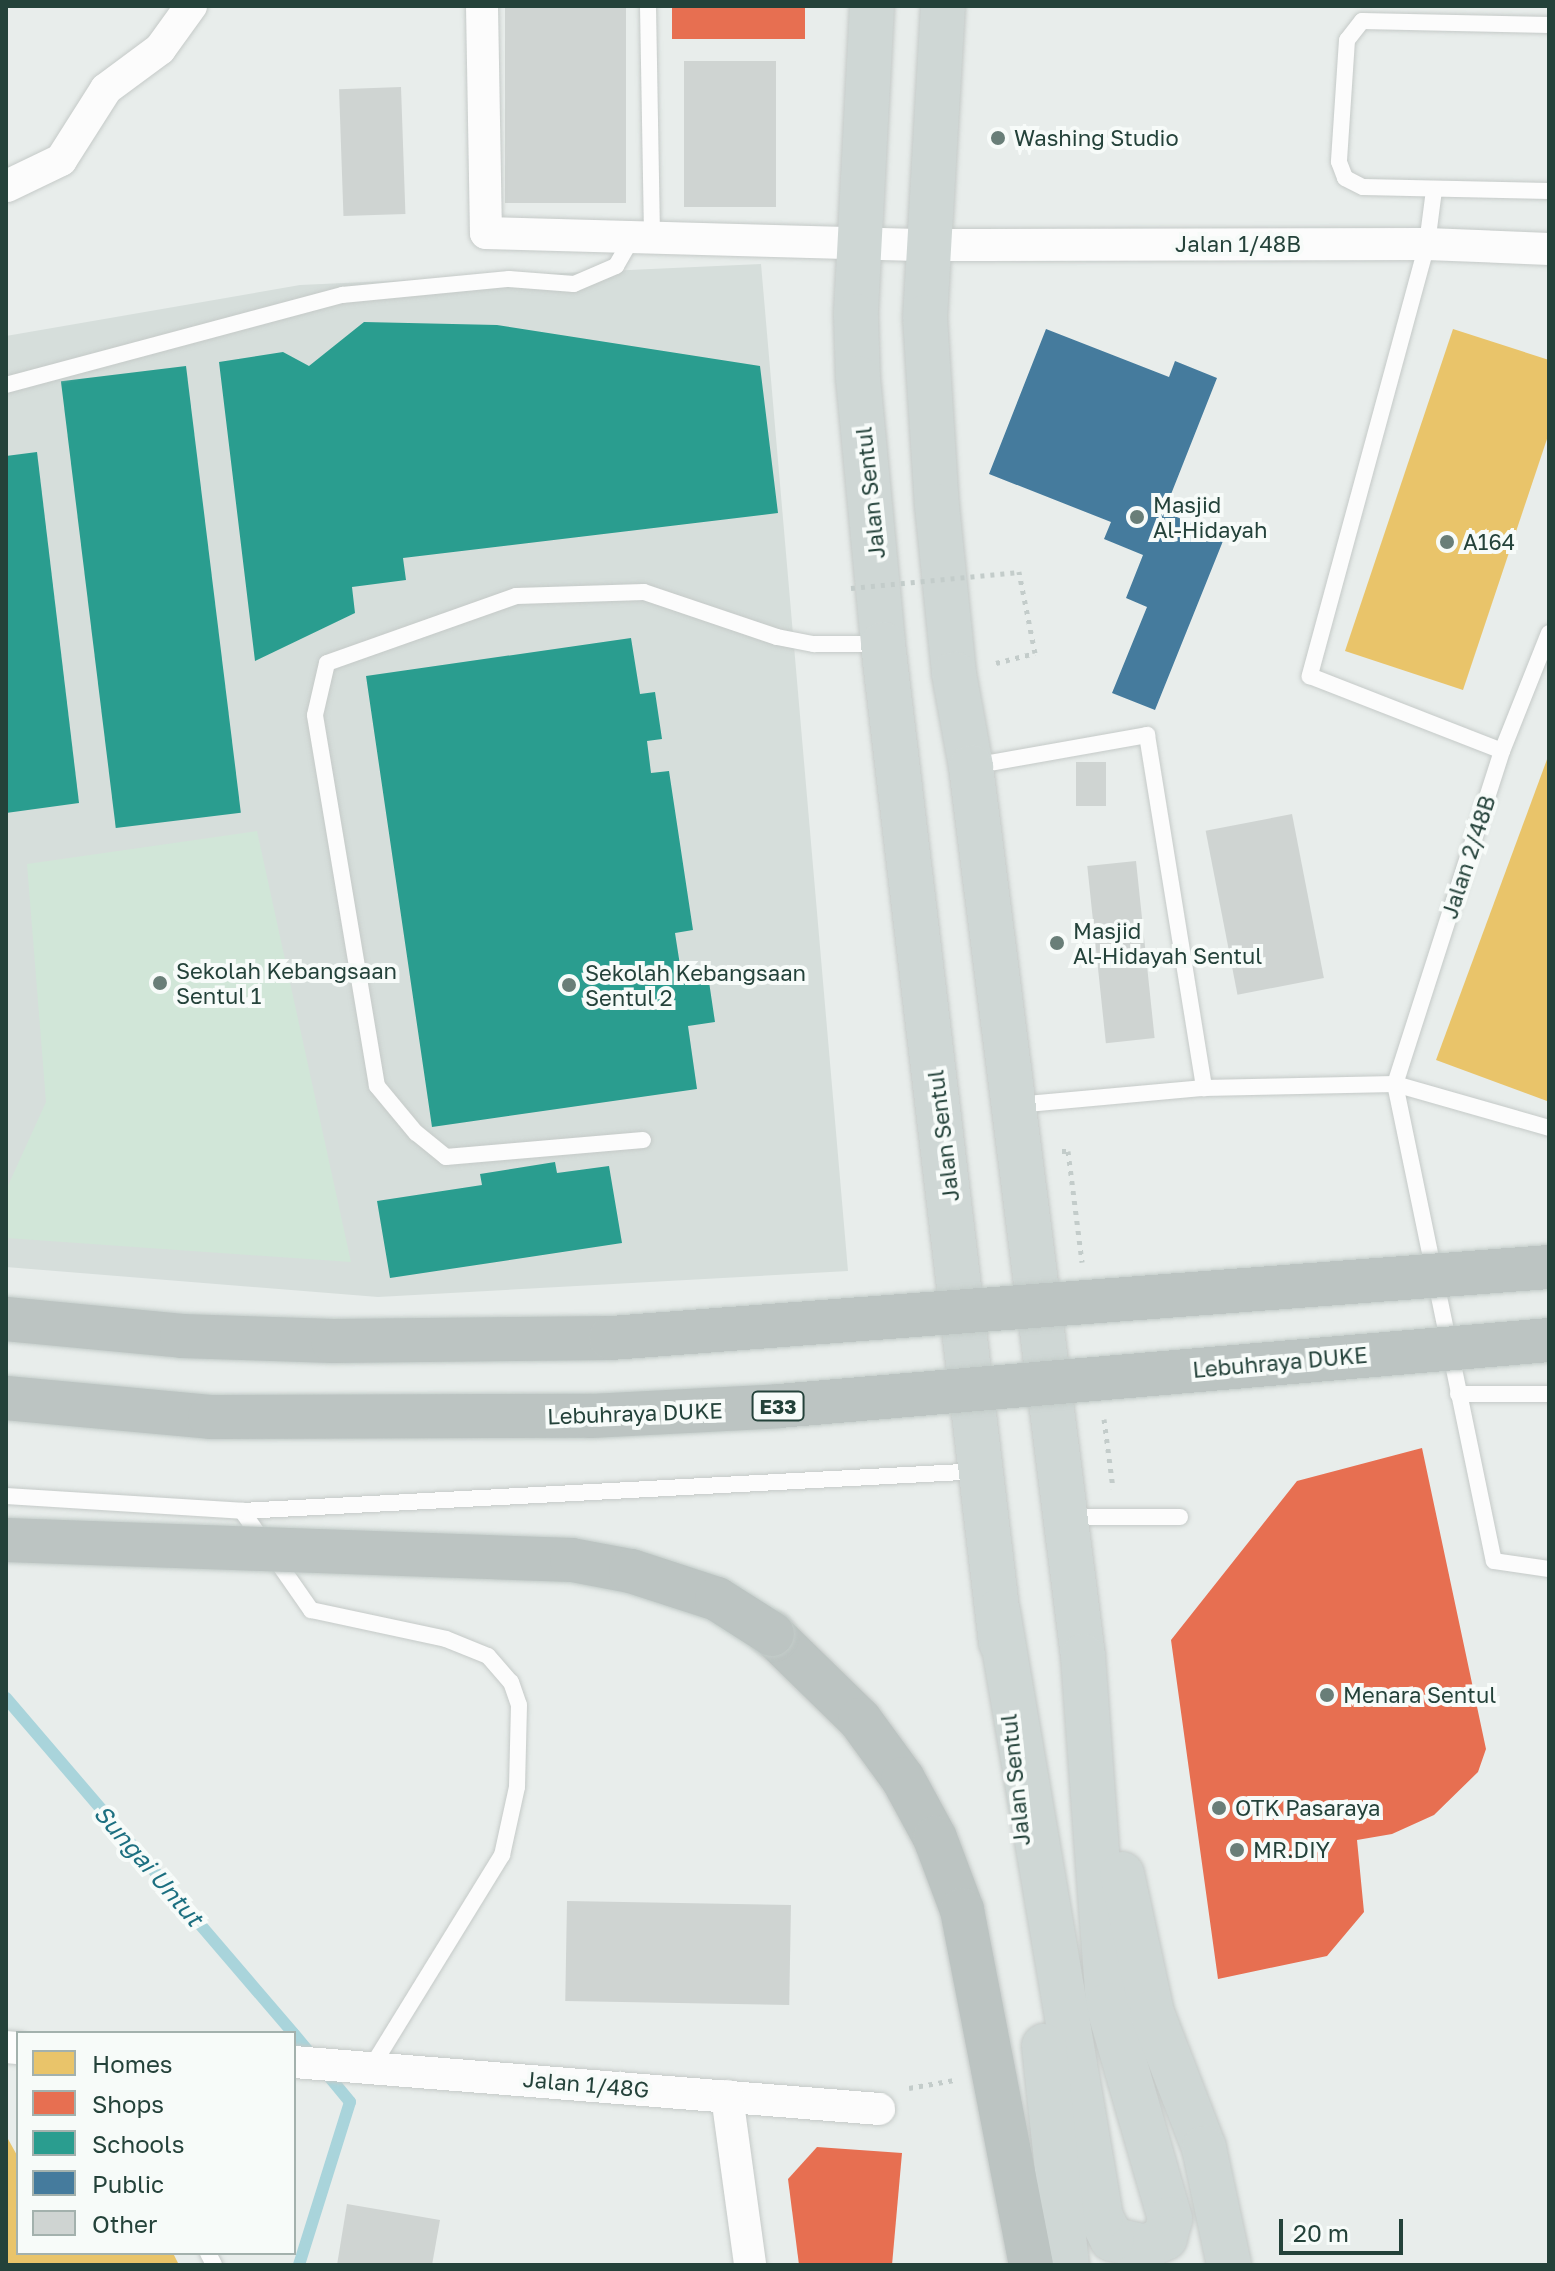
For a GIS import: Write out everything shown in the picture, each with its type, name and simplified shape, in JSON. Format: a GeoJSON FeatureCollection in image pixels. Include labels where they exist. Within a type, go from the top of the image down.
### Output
{"type":"FeatureCollection","features":[{"type":"Feature","properties":{"kind":"highway"},"geometry":{"type":"LineString","coordinates":[[6,1319],[182,1336],[318,1341],[611,1338],[1549,1267]]}},
{"type":"Feature","properties":{"kind":"highway","name":"Lebuhraya DUKE"},"geometry":{"type":"LineString","coordinates":[[6,1398],[210,1417],[591,1416],[779,1406],[1549,1340]]}},
{"type":"Feature","properties":{"kind":"highway"},"geometry":{"type":"LineString","coordinates":[[6,1540],[572,1560],[631,1571],[717,1599],[772,1634],[860,1720],[903,1779],[935,1838],[962,1910],[1031,2265]]}},
{"type":"Feature","properties":{"kind":"main road","name":"Jalan Sentul"},"geometry":{"type":"LineString","coordinates":[[872,6],[859,243],[858,378],[883,644],[982,1471],[1067,2265]]}},
{"type":"Feature","properties":{"kind":"main road"},"geometry":{"type":"LineString","coordinates":[[943,6],[925,317],[937,506],[954,674],[971,767],[1011,1105],[1083,1656],[1152,2013],[1204,2148],[1229,2265]]}},
{"type":"Feature","properties":{"kind":"main road"},"geometry":{"type":"LineString","coordinates":[[998,1612],[1101,2217],[1112,2239],[1146,2247],[1165,2238],[1170,2219],[1108,2005],[1083,1656]]}},
{"type":"Feature","properties":{"kind":"street"},"geometry":{"type":"LineString","coordinates":[[7,186],[61,160],[106,89],[160,49],[191,6]]}},
{"type":"Feature","properties":{"kind":"street","name":"Jalan 1/48B"},"geometry":{"type":"LineString","coordinates":[[482,6],[486,233],[927,245],[1427,244],[1549,249]]}},
{"type":"Feature","properties":{"kind":"street","name":"Jalan 1/48G"},"geometry":{"type":"LineString","coordinates":[[296,2062],[879,2109]]}},
{"type":"Feature","properties":{"kind":"street"},"geometry":{"type":"LineString","coordinates":[[727,2096],[750,2265]]}},
{"type":"Feature","properties":{"kind":"lane"},"geometry":{"type":"LineString","coordinates":[[6,385],[342,295],[509,279],[574,284],[616,266],[643,237],[648,6]]}},
{"type":"Feature","properties":{"kind":"lane"},"geometry":{"type":"LineString","coordinates":[[1549,25],[1362,21],[1351,30],[1339,162],[1345,178],[1363,187],[1549,191]]}},
{"type":"Feature","properties":{"kind":"lane"},"geometry":{"type":"LineString","coordinates":[[1434,190],[1427,244],[1310,676],[1502,751]]}},
{"type":"Feature","properties":{"kind":"lane"},"geometry":{"type":"LineString","coordinates":[[643,1140],[446,1157],[416,1133],[377,1086],[315,715],[327,663],[516,596],[644,592],[777,637],[814,644],[883,644]]}},
{"type":"Feature","properties":{"kind":"lane","name":"Jalan 2/48B"},"geometry":{"type":"LineString","coordinates":[[1395,1084],[1502,751],[1549,633]]}},
{"type":"Feature","properties":{"kind":"lane"},"geometry":{"type":"LineString","coordinates":[[971,767],[1147,735],[1204,1088]]}},
{"type":"Feature","properties":{"kind":"lane"},"geometry":{"type":"LineString","coordinates":[[1395,1084],[1494,1561],[1549,1569]]}},
{"type":"Feature","properties":{"kind":"lane"},"geometry":{"type":"LineString","coordinates":[[1011,1105],[1204,1088],[1395,1084],[1549,1128]]}},
{"type":"Feature","properties":{"kind":"lane"},"geometry":{"type":"LineString","coordinates":[[1458,1394],[1549,1394]]}},
{"type":"Feature","properties":{"kind":"lane"},"geometry":{"type":"LineString","coordinates":[[6,1496],[242,1511],[982,1471]]}},
{"type":"Feature","properties":{"kind":"lane"},"geometry":{"type":"LineString","coordinates":[[242,1511],[311,1610],[446,1639],[488,1656],[511,1682],[519,1705],[517,1787],[502,1855],[359,2065]]}},
{"type":"Feature","properties":{"kind":"lane"},"geometry":{"type":"LineString","coordinates":[[1065,1517],[1180,1517]]}},
{"type":"Feature","properties":{"kind":"path"},"geometry":{"type":"LineString","coordinates":[[851,588],[1019,572],[1035,653]]}},
{"type":"Feature","properties":{"kind":"path"},"geometry":{"type":"LineString","coordinates":[[879,2109],[880,2093],[958,2079],[956,2066]]}},
{"type":"Feature","properties":{"kind":"shaded area"},"geometry":{"type":"Polygon","coordinates":[[[761,264],[848,1271],[378,1297],[6,1267],[6,336],[300,285],[761,264]]]}},
{"type":"Feature","properties":{"kind":"green space"},"geometry":{"type":"Polygon","coordinates":[[[257,831],[351,1262],[6,1238],[6,1190],[46,1102],[27,864],[257,831]]]}},
{"type":"Feature","properties":{"kind":"building: Homes","name":"A164"},"geometry":{"type":"Polygon","coordinates":[[[1453,329],[1549,360],[1549,433],[1463,690],[1345,651],[1453,329]]]}},
{"type":"Feature","properties":{"kind":"building: Homes"},"geometry":{"type":"Polygon","coordinates":[[[1549,754],[1549,1096],[1547,1101],[1436,1060],[1549,754]]]}},
{"type":"Feature","properties":{"kind":"building: Homes"},"geometry":{"type":"Polygon","coordinates":[[[8,2139],[16,2153],[16,2255],[174,2255],[179,2265],[6,2265],[8,2139]]]}},
{"type":"Feature","properties":{"kind":"building: Shops"},"geometry":{"type":"Polygon","coordinates":[[[672,6],[805,6],[805,39],[672,39],[672,6]]]}},
{"type":"Feature","properties":{"kind":"building: Shops","name":"Menara Sentul"},"geometry":{"type":"Polygon","coordinates":[[[1422,1448],[1486,1749],[1478,1772],[1434,1815],[1392,1834],[1357,1840],[1364,1912],[1327,1956],[1218,1979],[1171,1640],[1297,1481],[1422,1448]]]}},
{"type":"Feature","properties":{"kind":"building: Shops"},"geometry":{"type":"Polygon","coordinates":[[[817,2147],[902,2153],[892,2265],[799,2265],[788,2179],[817,2147]]]}},
{"type":"Feature","properties":{"kind":"building: Schools"},"geometry":{"type":"Polygon","coordinates":[[[364,322],[497,325],[760,366],[778,513],[403,558],[406,580],[352,587],[355,613],[255,661],[219,362],[283,352],[309,366],[364,322]]]}},
{"type":"Feature","properties":{"kind":"building: Schools"},"geometry":{"type":"Polygon","coordinates":[[[186,366],[241,813],[116,828],[61,381],[186,366]]]}},
{"type":"Feature","properties":{"kind":"building: Schools"},"geometry":{"type":"Polygon","coordinates":[[[37,452],[79,803],[6,813],[6,456],[37,452]]]}},
{"type":"Feature","properties":{"kind":"building: Schools"},"geometry":{"type":"Polygon","coordinates":[[[631,638],[640,694],[655,692],[662,739],[647,741],[651,773],[669,771],[693,930],[675,933],[682,978],[708,975],[715,1022],[688,1026],[697,1089],[432,1127],[366,676],[631,638]]]}},
{"type":"Feature","properties":{"kind":"building: Schools"},"geometry":{"type":"Polygon","coordinates":[[[555,1162],[557,1173],[609,1166],[622,1243],[390,1278],[377,1201],[482,1185],[480,1174],[555,1162]]]}},
{"type":"Feature","properties":{"kind":"building: Public","name":"Masjid Al-Hidayah"},"geometry":{"type":"Polygon","coordinates":[[[1046,329],[1169,377],[1175,361],[1217,378],[1164,512],[1225,536],[1155,710],[1112,693],[1147,607],[1126,598],[1143,555],[1104,539],[1111,522],[989,474],[1046,329]]]}},
{"type":"Feature","properties":{"kind":"building: Other"},"geometry":{"type":"Polygon","coordinates":[[[505,6],[626,6],[626,203],[505,203],[505,6]]]}},
{"type":"Feature","properties":{"kind":"building: Other"},"geometry":{"type":"Polygon","coordinates":[[[684,61],[776,61],[776,207],[684,207],[684,61]]]}},
{"type":"Feature","properties":{"kind":"building: Other"},"geometry":{"type":"Polygon","coordinates":[[[401,87],[405,214],[343,216],[339,89],[401,87]]]}},
{"type":"Feature","properties":{"kind":"building: Other"},"geometry":{"type":"Polygon","coordinates":[[[1076,762],[1106,762],[1106,806],[1076,806],[1076,762]]]}},
{"type":"Feature","properties":{"kind":"building: Other"},"geometry":{"type":"Polygon","coordinates":[[[1292,814],[1324,978],[1237,995],[1206,831],[1292,814]]]}},
{"type":"Feature","properties":{"kind":"building: Other"},"geometry":{"type":"Polygon","coordinates":[[[1136,861],[1155,1038],[1106,1043],[1087,866],[1136,861]]]}},
{"type":"Feature","properties":{"kind":"building: Other"},"geometry":{"type":"Polygon","coordinates":[[[567,1901],[791,1905],[789,2005],[565,2001],[567,1901]]]}},
{"type":"Feature","properties":{"kind":"building: Other"},"geometry":{"type":"Polygon","coordinates":[[[347,2204],[440,2220],[432,2265],[337,2265],[347,2204]]]}},
{"type":"Feature","properties":{"kind":"waterway","name":"Sungai Untut"},"geometry":{"type":"LineString","coordinates":[[6,1698],[291,2031]]}},
{"type":"Feature","properties":{"kind":"waterway","name":"Sungai Untut"},"geometry":{"type":"LineString","coordinates":[[296,2036],[350,2102],[299,2265]]}},
{"type":"Feature","properties":{"kind":"place","name":"Washing Studio"},"geometry":{"type":"Point","coordinates":[998,138]}},
{"type":"Feature","properties":{"kind":"place","name":"Masjid Al-Hidayah"},"geometry":{"type":"Point","coordinates":[1137,517]}},
{"type":"Feature","properties":{"kind":"place","name":"A164"},"geometry":{"type":"Point","coordinates":[1447,542]}},
{"type":"Feature","properties":{"kind":"place","name":"Masjid Al-Hidayah Sentul"},"geometry":{"type":"Point","coordinates":[1057,943]}},
{"type":"Feature","properties":{"kind":"place","name":"Sekolah Kebangsaan Sentul 1"},"geometry":{"type":"Point","coordinates":[160,983]}},
{"type":"Feature","properties":{"kind":"place","name":"Sekolah Kebangsaan Sentul 2"},"geometry":{"type":"Point","coordinates":[569,985]}},
{"type":"Feature","properties":{"kind":"place","name":"Menara Sentul"},"geometry":{"type":"Point","coordinates":[1327,1695]}},
{"type":"Feature","properties":{"kind":"place","name":"OTK Pasaraya"},"geometry":{"type":"Point","coordinates":[1219,1808]}},
{"type":"Feature","properties":{"kind":"place","name":"MR.DIY"},"geometry":{"type":"Point","coordinates":[1237,1850]}}]}
